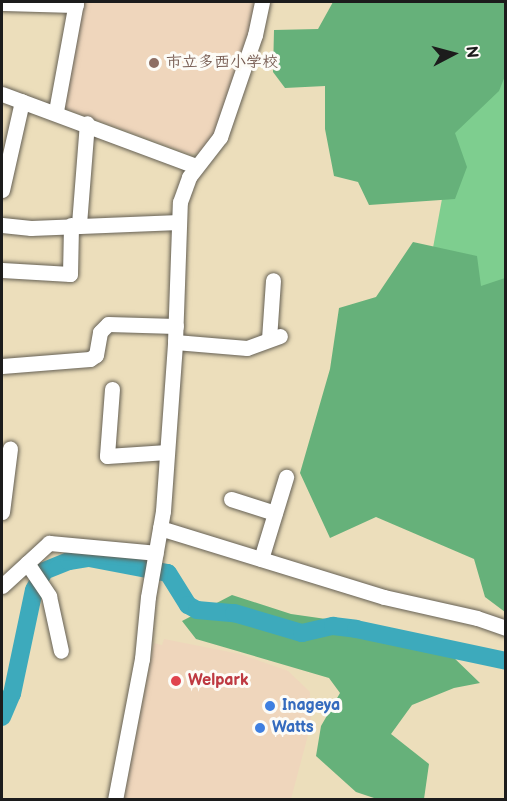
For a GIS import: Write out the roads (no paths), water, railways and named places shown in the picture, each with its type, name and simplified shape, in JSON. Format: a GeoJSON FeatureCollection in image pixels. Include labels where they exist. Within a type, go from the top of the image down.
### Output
{"type":"FeatureCollection","features":[{"type":"Feature","properties":{"kind":"street"},"geometry":{"type":"LineString","coordinates":[[115,800],[142,659],[151,577],[160,528],[176,326],[179,222],[184,188],[196,166],[220,136],[255,35],[262,2]]}},
{"type":"Feature","properties":{"kind":"street"},"geometry":{"type":"LineString","coordinates":[[2,3],[76,3],[56,111]]}},
{"type":"Feature","properties":{"kind":"street"},"geometry":{"type":"LineString","coordinates":[[2,94],[56,111],[196,166]]}},
{"type":"Feature","properties":{"kind":"street"},"geometry":{"type":"LineString","coordinates":[[2,190],[22,101]]}},
{"type":"Feature","properties":{"kind":"street"},"geometry":{"type":"LineString","coordinates":[[2,270],[70,274],[87,123]]}},
{"type":"Feature","properties":{"kind":"street"},"geometry":{"type":"LineString","coordinates":[[2,225],[179,222]]}},
{"type":"Feature","properties":{"kind":"street"},"geometry":{"type":"LineString","coordinates":[[175,342],[247,348],[274,338],[273,280]]}},
{"type":"Feature","properties":{"kind":"street"},"geometry":{"type":"LineString","coordinates":[[2,366],[90,359],[96,355],[100,332],[108,324],[176,326]]}},
{"type":"Feature","properties":{"kind":"street"},"geometry":{"type":"LineString","coordinates":[[112,389],[107,456],[167,453]]}},
{"type":"Feature","properties":{"kind":"street"},"geometry":{"type":"LineString","coordinates":[[2,512],[10,449]]}},
{"type":"Feature","properties":{"kind":"street"},"geometry":{"type":"LineString","coordinates":[[261,559],[286,477]]}},
{"type":"Feature","properties":{"kind":"street"},"geometry":{"type":"LineString","coordinates":[[231,499],[275,513]]}},
{"type":"Feature","properties":{"kind":"street"},"geometry":{"type":"LineString","coordinates":[[160,528],[384,597],[477,618],[506,628]]}},
{"type":"Feature","properties":{"kind":"street"},"geometry":{"type":"LineString","coordinates":[[2,586],[30,568],[43,546],[57,542],[155,557]]}},
{"type":"Feature","properties":{"kind":"street"},"geometry":{"type":"LineString","coordinates":[[30,568],[48,593],[61,651]]}},
{"type":"Feature","properties":{"kind":"waterway"},"geometry":{"type":"LineString","coordinates":[[2,717],[12,694],[34,590],[44,571],[69,561],[89,558],[168,573],[188,605],[197,610],[234,613],[302,633],[333,626],[356,629],[506,661]]}},
{"type":"Feature","properties":{"kind":"place","name":"市立多西小学校"},"geometry":{"type":"Point","coordinates":[154,63]}},
{"type":"Feature","properties":{"kind":"place","name":"Welpark"},"geometry":{"type":"Point","coordinates":[176,681]}},
{"type":"Feature","properties":{"kind":"place","name":"Inageya"},"geometry":{"type":"Point","coordinates":[270,706]}},
{"type":"Feature","properties":{"kind":"place","name":"Watts"},"geometry":{"type":"Point","coordinates":[260,728]}}]}
